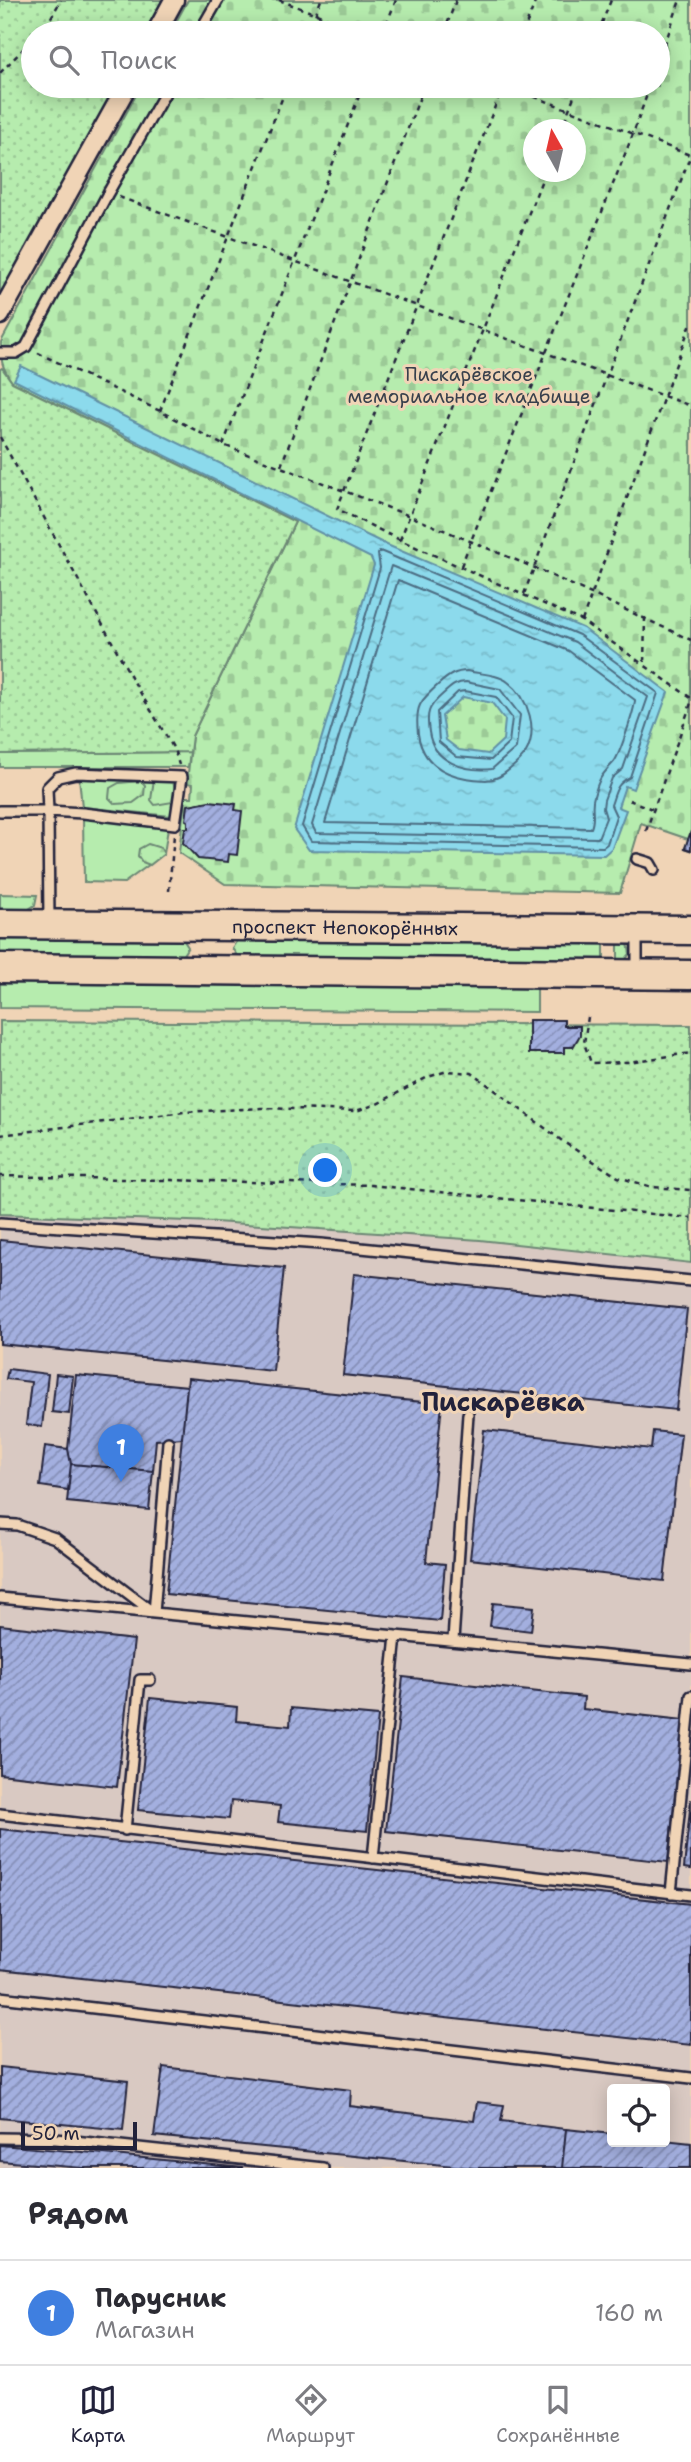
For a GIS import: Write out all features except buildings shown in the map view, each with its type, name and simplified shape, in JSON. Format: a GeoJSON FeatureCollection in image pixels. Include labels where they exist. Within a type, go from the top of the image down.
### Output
{"type":"FeatureCollection","features":[{"type":"Feature","properties":{"kind":"main road","name":"проспект Непокорённых"},"geometry":{"type":"LineString","coordinates":[[0,924],[691,930]]}},
{"type":"Feature","properties":{"kind":"main road"},"geometry":{"type":"LineString","coordinates":[[210,924],[210,970]]}},
{"type":"Feature","properties":{"kind":"main road"},"geometry":{"type":"LineString","coordinates":[[0,968],[691,975]]}},
{"type":"Feature","properties":{"kind":"street"},"geometry":{"type":"LineString","coordinates":[[163,21],[174,0]]}},
{"type":"Feature","properties":{"kind":"street"},"geometry":{"type":"LineString","coordinates":[[0,314],[120,98]]}},
{"type":"Feature","properties":{"kind":"lane"},"geometry":{"type":"LineString","coordinates":[[207,21],[218,0]]}},
{"type":"Feature","properties":{"kind":"lane"},"geometry":{"type":"LineString","coordinates":[[0,353],[16,353],[26,347],[162,98]]}},
{"type":"Feature","properties":{"kind":"lane"},"geometry":{"type":"LineString","coordinates":[[0,811],[48,811],[83,813],[175,824],[182,777],[76,773],[58,777],[47,788],[48,811],[49,924]]}},
{"type":"Feature","properties":{"kind":"lane"},"geometry":{"type":"LineString","coordinates":[[637,859],[650,863],[654,870]]}},
{"type":"Feature","properties":{"kind":"lane"},"geometry":{"type":"LineString","coordinates":[[637,930],[637,975]]}},
{"type":"Feature","properties":{"kind":"lane"},"geometry":{"type":"LineString","coordinates":[[0,1223],[321,1244],[691,1281]]}},
{"type":"Feature","properties":{"kind":"lane"},"geometry":{"type":"LineString","coordinates":[[453,1642],[468,1414]]}},
{"type":"Feature","properties":{"kind":"lane"},"geometry":{"type":"LineString","coordinates":[[154,1613],[168,1443]]}},
{"type":"Feature","properties":{"kind":"lane"},"geometry":{"type":"LineString","coordinates":[[0,1524],[17,1525],[55,1538],[154,1613]]}},
{"type":"Feature","properties":{"kind":"lane"},"geometry":{"type":"LineString","coordinates":[[0,1598],[691,1664]]}},
{"type":"Feature","properties":{"kind":"lane"},"geometry":{"type":"LineString","coordinates":[[373,1858],[396,1636]]}},
{"type":"Feature","properties":{"kind":"lane"},"geometry":{"type":"LineString","coordinates":[[125,1830],[140,1680],[149,1681]]}},
{"type":"Feature","properties":{"kind":"lane"},"geometry":{"type":"LineString","coordinates":[[671,1893],[691,1696]]}},
{"type":"Feature","properties":{"kind":"lane"},"geometry":{"type":"LineString","coordinates":[[0,1814],[691,1895]]}},
{"type":"Feature","properties":{"kind":"lane"},"geometry":{"type":"LineString","coordinates":[[0,1997],[691,2078]]}},
{"type":"Feature","properties":{"kind":"lane"},"geometry":{"type":"LineString","coordinates":[[0,2138],[56,2139],[323,2168]]}},
{"type":"Feature","properties":{"kind":"path"},"geometry":{"type":"LineString","coordinates":[[49,21],[61,0]]}},
{"type":"Feature","properties":{"kind":"path"},"geometry":{"type":"LineString","coordinates":[[279,0],[335,21]]}},
{"type":"Feature","properties":{"kind":"path"},"geometry":{"type":"LineString","coordinates":[[313,21],[321,0]]}},
{"type":"Feature","properties":{"kind":"path"},"geometry":{"type":"LineString","coordinates":[[388,21],[396,0]]}},
{"type":"Feature","properties":{"kind":"path"},"geometry":{"type":"LineString","coordinates":[[448,21],[456,0]]}},
{"type":"Feature","properties":{"kind":"path"},"geometry":{"type":"LineString","coordinates":[[528,21],[536,0]]}},
{"type":"Feature","properties":{"kind":"path"},"geometry":{"type":"LineString","coordinates":[[603,21],[611,0]]}},
{"type":"Feature","properties":{"kind":"path"},"geometry":{"type":"LineString","coordinates":[[670,29],[680,0]]}},
{"type":"Feature","properties":{"kind":"path"},"geometry":{"type":"LineString","coordinates":[[1,72],[21,51]]}},
{"type":"Feature","properties":{"kind":"path"},"geometry":{"type":"LineString","coordinates":[[160,411],[283,98]]}},
{"type":"Feature","properties":{"kind":"path"},"geometry":{"type":"LineString","coordinates":[[223,445],[358,98]]}},
{"type":"Feature","properties":{"kind":"path"},"geometry":{"type":"LineString","coordinates":[[281,466],[419,98]]}},
{"type":"Feature","properties":{"kind":"path"},"geometry":{"type":"LineString","coordinates":[[499,98],[337,509],[582,621],[691,700],[646,831]]}},
{"type":"Feature","properties":{"kind":"path"},"geometry":{"type":"LineString","coordinates":[[524,594],[691,155],[536,98]]}},
{"type":"Feature","properties":{"kind":"path"},"geometry":{"type":"LineString","coordinates":[[565,119],[574,98]]}},
{"type":"Feature","properties":{"kind":"path"},"geometry":{"type":"LineString","coordinates":[[461,566],[646,98]]}},
{"type":"Feature","properties":{"kind":"path"},"geometry":{"type":"LineString","coordinates":[[400,540],[541,182]]}},
{"type":"Feature","properties":{"kind":"path"},"geometry":{"type":"LineString","coordinates":[[108,193],[691,406]]}},
{"type":"Feature","properties":{"kind":"path"},"geometry":{"type":"LineString","coordinates":[[582,621],[691,323]]}},
{"type":"Feature","properties":{"kind":"path"},"geometry":{"type":"LineString","coordinates":[[26,347],[160,411],[223,445],[410,516],[535,568],[691,640]]}},
{"type":"Feature","properties":{"kind":"path"},"geometry":{"type":"LineString","coordinates":[[0,437],[134,682],[174,749],[182,777]]}},
{"type":"Feature","properties":{"kind":"path"},"geometry":{"type":"LineString","coordinates":[[644,665],[645,617]]}},
{"type":"Feature","properties":{"kind":"path"},"geometry":{"type":"LineString","coordinates":[[629,800],[652,809]]}},
{"type":"Feature","properties":{"kind":"path"},"geometry":{"type":"LineString","coordinates":[[169,891],[175,824]]}},
{"type":"Feature","properties":{"kind":"path"},"geometry":{"type":"LineString","coordinates":[[588,1017],[584,1044],[591,1063],[628,1062],[691,1053]]}},
{"type":"Feature","properties":{"kind":"path"},"geometry":{"type":"LineString","coordinates":[[0,1135],[184,1112],[262,1108],[356,1111],[377,1104],[428,1077],[447,1071],[472,1073],[565,1143],[618,1177],[652,1187],[691,1191]]}},
{"type":"Feature","properties":{"kind":"path"},"geometry":{"type":"LineString","coordinates":[[0,1175],[371,1185],[691,1218]]}},
{"type":"Feature","properties":{"kind":"shaded area"},"geometry":{"type":"Polygon","coordinates":[[[0,1214],[215,1222],[480,1240],[691,1263],[691,2168],[0,2168],[0,1214]]]}},
{"type":"Feature","properties":{"kind":"green space"},"geometry":{"type":"Polygon","coordinates":[[[0,0],[165,0],[154,21],[21,21],[21,98],[114,98],[0,313],[0,0]]]}},
{"type":"Feature","properties":{"kind":"green space","name":"Пискарёвское мемориальное кладбище"},"geometry":{"type":"Polygon","coordinates":[[[188,0],[691,0],[691,850],[685,848],[688,839],[641,823],[620,893],[225,884],[179,853],[185,797],[192,797],[193,784],[187,783],[192,736],[295,522],[12,382],[2,363],[1,342],[134,98],[670,98],[670,21],[177,21],[188,0]]]}},
{"type":"Feature","properties":{"kind":"green space"},"geometry":{"type":"Polygon","coordinates":[[[2,368],[12,382],[295,522],[192,736],[190,752],[0,754],[2,368]]]}},
{"type":"Feature","properties":{"kind":"green space"},"geometry":{"type":"Polygon","coordinates":[[[190,752],[188,767],[0,767],[0,754],[190,752]]]}},
{"type":"Feature","properties":{"kind":"green space"},"geometry":{"type":"Polygon","coordinates":[[[79,777],[173,782],[175,789],[171,816],[82,807],[79,777]]]}},
{"type":"Feature","properties":{"kind":"green space"},"geometry":{"type":"Polygon","coordinates":[[[154,779],[173,782],[173,802],[155,805],[151,800],[154,779]]]}},
{"type":"Feature","properties":{"kind":"green space"},"geometry":{"type":"Polygon","coordinates":[[[141,781],[145,785],[144,795],[133,803],[115,804],[109,798],[110,788],[119,783],[141,781]]]}},
{"type":"Feature","properties":{"kind":"green space"},"geometry":{"type":"Polygon","coordinates":[[[83,818],[168,828],[164,854],[124,883],[84,882],[83,818]]]}},
{"type":"Feature","properties":{"kind":"green space"},"geometry":{"type":"Polygon","coordinates":[[[148,844],[161,848],[164,854],[150,865],[142,862],[138,856],[139,849],[148,844]]]}},
{"type":"Feature","properties":{"kind":"green space"},"geometry":{"type":"Polygon","coordinates":[[[0,894],[37,895],[35,905],[27,910],[0,910],[0,894]]]}},
{"type":"Feature","properties":{"kind":"green space"},"geometry":{"type":"Polygon","coordinates":[[[0,936],[182,938],[188,947],[182,956],[0,955],[0,936]]]}},
{"type":"Feature","properties":{"kind":"green space"},"geometry":{"type":"Polygon","coordinates":[[[238,939],[604,941],[604,960],[238,957],[232,948],[238,939]]]}},
{"type":"Feature","properties":{"kind":"green space"},"geometry":{"type":"Polygon","coordinates":[[[618,941],[628,943],[630,954],[625,960],[618,960],[618,941]]]}},
{"type":"Feature","properties":{"kind":"green space"},"geometry":{"type":"Polygon","coordinates":[[[0,981],[537,985],[537,1012],[0,1008],[0,981]]]}},
{"type":"Feature","properties":{"kind":"green space"},"geometry":{"type":"Polygon","coordinates":[[[0,1021],[691,1025],[691,1263],[480,1240],[215,1222],[0,1214],[0,1021]]]}},
{"type":"Feature","properties":{"kind":"water"},"geometry":{"type":"Polygon","coordinates":[[[21,366],[387,545],[583,628],[668,692],[633,789],[625,786],[618,807],[626,810],[612,848],[604,855],[309,850],[294,829],[374,565],[371,558],[14,380],[21,366]],[[463,697],[442,716],[446,740],[459,750],[488,754],[503,740],[505,720],[492,703],[463,697]]]}},
{"type":"Feature","properties":{"kind":"place","name":"Парусник"},"geometry":{"type":"Point","coordinates":[121,1482]}},
{"type":"Feature","properties":{"kind":"district","name":"Пискарёвка"},"geometry":{"type":"Point","coordinates":[503,1401]}}]}
